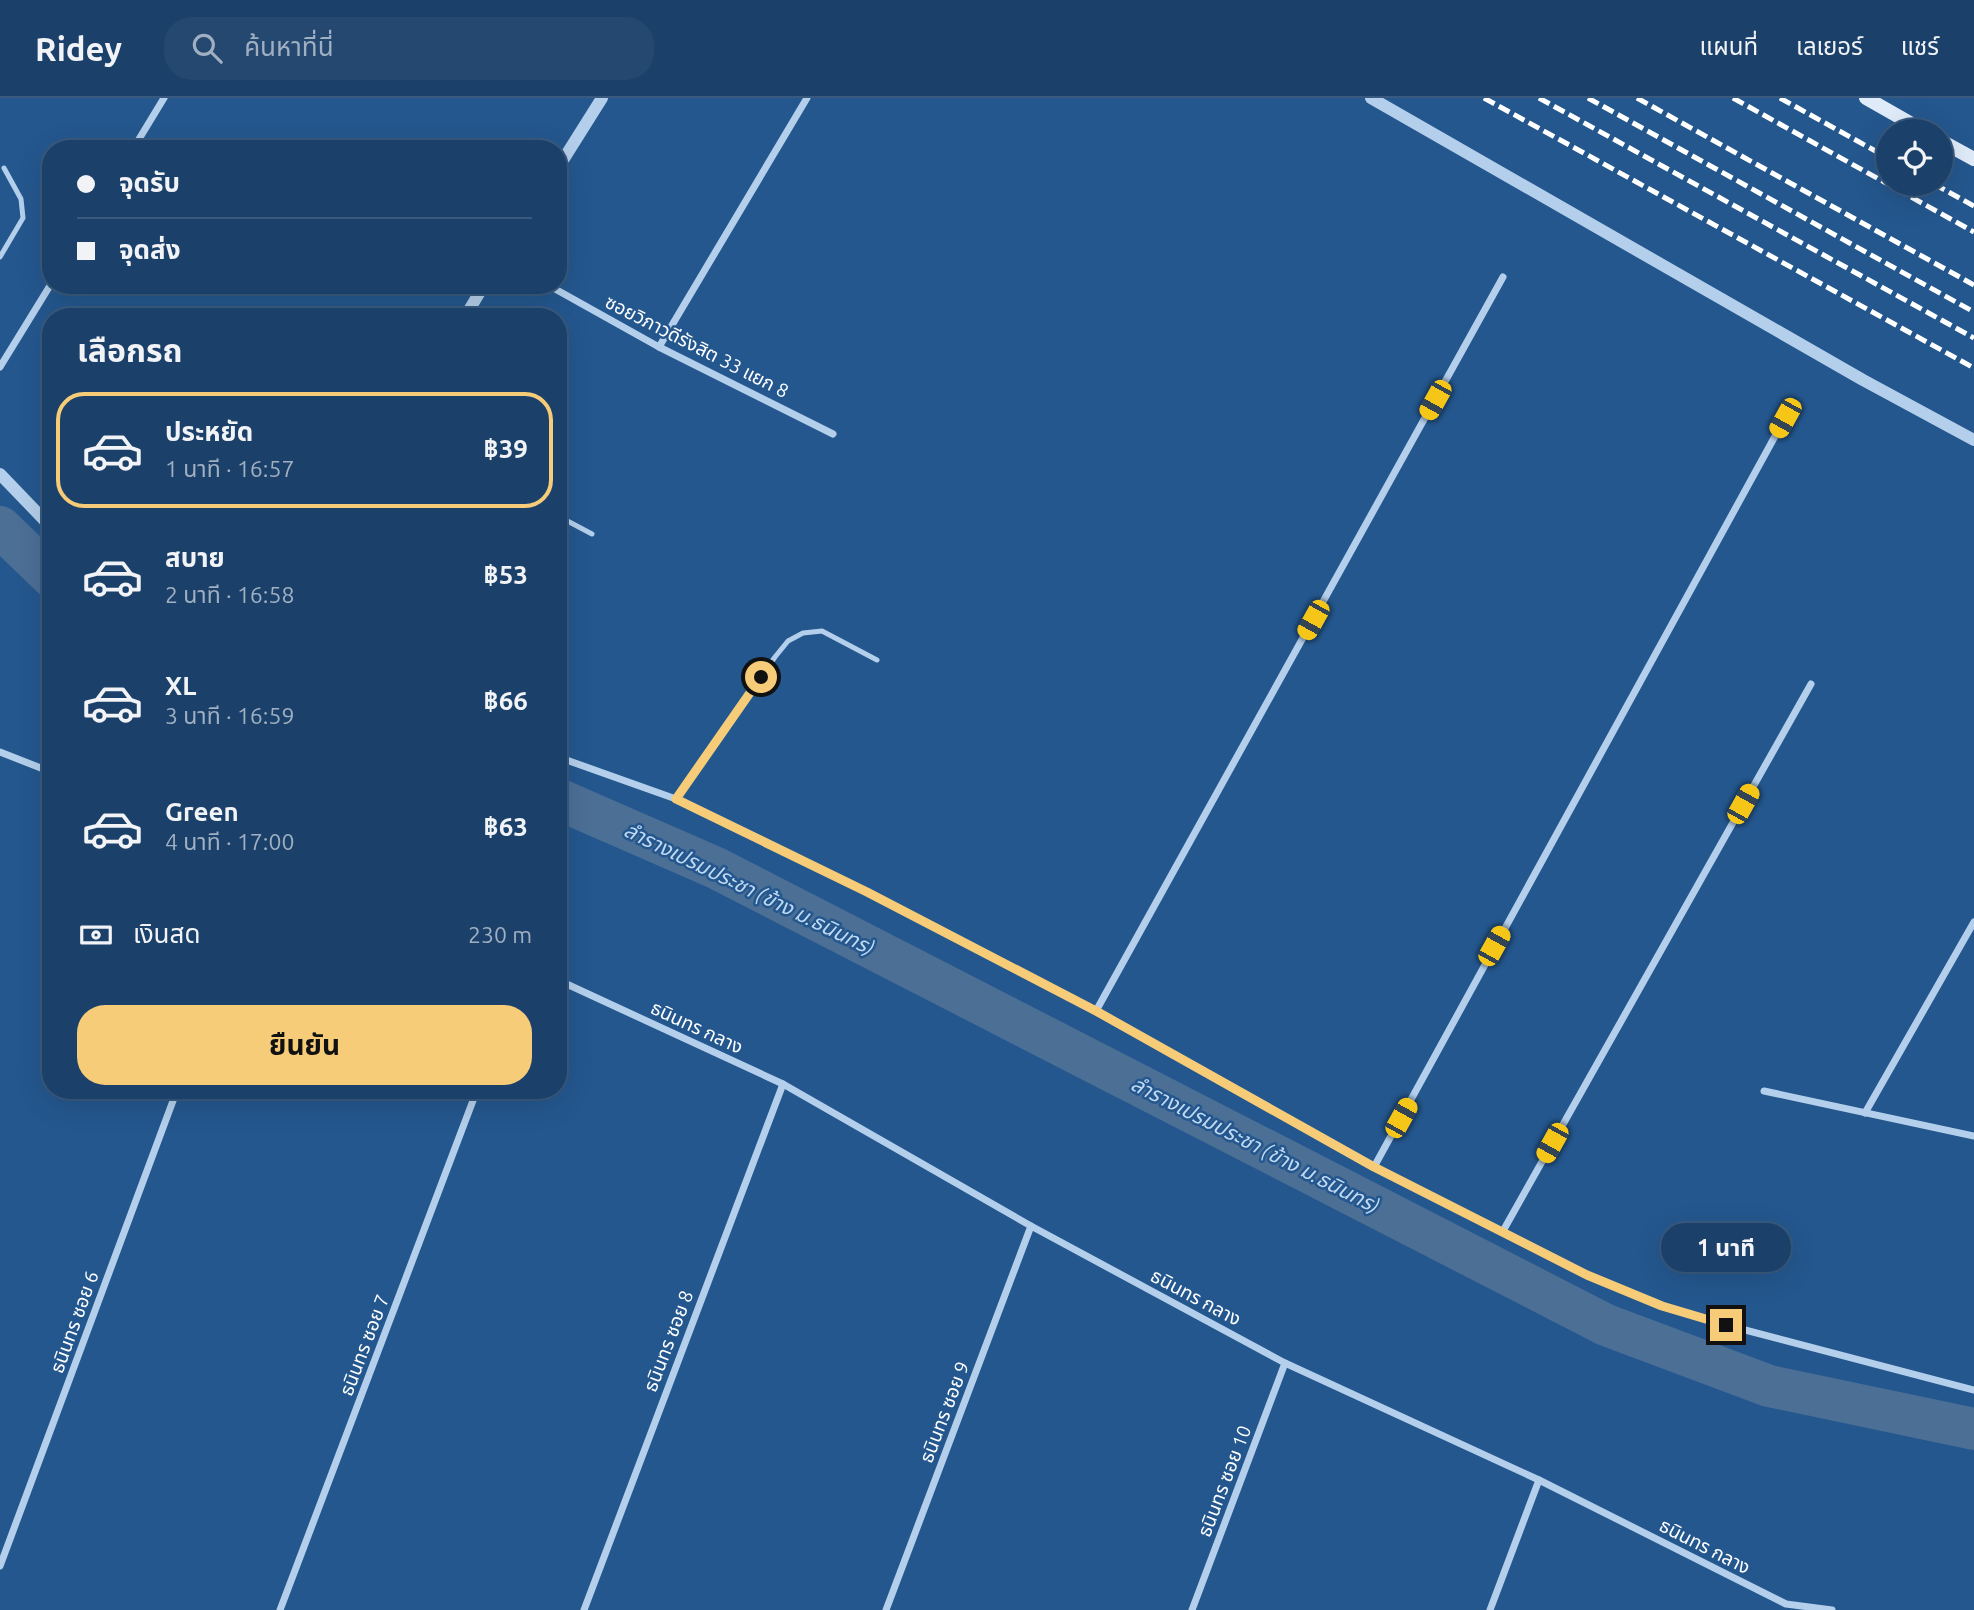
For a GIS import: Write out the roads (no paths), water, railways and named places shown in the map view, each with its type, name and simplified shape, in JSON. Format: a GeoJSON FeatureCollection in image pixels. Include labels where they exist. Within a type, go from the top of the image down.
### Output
{"type":"FeatureCollection","features":[{"type":"Feature","properties":{"kind":"main road"},"geometry":{"type":"LineString","coordinates":[[1866,98],[1903,119]]}},
{"type":"Feature","properties":{"kind":"main road"},"geometry":{"type":"LineString","coordinates":[[1953,148],[1974,159]]}},
{"type":"Feature","properties":{"kind":"street"},"geometry":{"type":"LineString","coordinates":[[138,140],[164,98]]}},
{"type":"Feature","properties":{"kind":"street"},"geometry":{"type":"LineString","coordinates":[[567,154],[602,98]]}},
{"type":"Feature","properties":{"kind":"street"},"geometry":{"type":"LineString","coordinates":[[659,347],[807,98]]}},
{"type":"Feature","properties":{"kind":"street"},"geometry":{"type":"LineString","coordinates":[[1371,98],[1863,380],[1974,440]]}},
{"type":"Feature","properties":{"kind":"street"},"geometry":{"type":"LineString","coordinates":[[1096,1011],[1503,277]]}},
{"type":"Feature","properties":{"kind":"street"},"geometry":{"type":"LineString","coordinates":[[0,368],[45,294]]}},
{"type":"Feature","properties":{"kind":"street","name":"ซอยวิภาวดีรังสิต 33 แยก 8"},"geometry":{"type":"LineString","coordinates":[[564,294],[659,347],[833,434]]}},
{"type":"Feature","properties":{"kind":"street"},"geometry":{"type":"LineString","coordinates":[[1374,1167],[1785,418]]}},
{"type":"Feature","properties":{"kind":"street"},"geometry":{"type":"LineString","coordinates":[[0,474],[42,518]]}},
{"type":"Feature","properties":{"kind":"street"},"geometry":{"type":"LineString","coordinates":[[1503,1231],[1811,684]]}},
{"type":"Feature","properties":{"kind":"street"},"geometry":{"type":"LineString","coordinates":[[0,752],[42,768]]}},
{"type":"Feature","properties":{"kind":"street"},"geometry":{"type":"LineString","coordinates":[[567,760],[676,799],[867,892],[1096,1011],[1374,1167],[1587,1275],[1662,1306],[1974,1390]]}},
{"type":"Feature","properties":{"kind":"street"},"geometry":{"type":"LineString","coordinates":[[1865,1113],[1974,922]]}},
{"type":"Feature","properties":{"kind":"street","name":"ธนินทร กลาง"},"geometry":{"type":"LineString","coordinates":[[567,984],[783,1084],[1031,1226],[1285,1363],[1539,1480],[1785,1607],[1832,1610]]}},
{"type":"Feature","properties":{"kind":"street","name":"ธนินทร ซอย 8"},"geometry":{"type":"LineString","coordinates":[[583,1610],[783,1084]]}},
{"type":"Feature","properties":{"kind":"street"},"geometry":{"type":"LineString","coordinates":[[1764,1091],[1974,1136]]}},
{"type":"Feature","properties":{"kind":"street","name":"ธนินทร ซอย 6"},"geometry":{"type":"LineString","coordinates":[[0,1566],[174,1099]]}},
{"type":"Feature","properties":{"kind":"street","name":"ธนินทร ซอย 7"},"geometry":{"type":"LineString","coordinates":[[280,1610],[474,1099]]}},
{"type":"Feature","properties":{"kind":"street","name":"ธนินทร ซอย 9"},"geometry":{"type":"LineString","coordinates":[[886,1610],[1031,1226]]}},
{"type":"Feature","properties":{"kind":"street","name":"ธนินทร ซอย 10"},"geometry":{"type":"LineString","coordinates":[[1192,1610],[1285,1363]]}},
{"type":"Feature","properties":{"kind":"street"},"geometry":{"type":"LineString","coordinates":[[1490,1610],[1539,1480]]}},
{"type":"Feature","properties":{"kind":"lane"},"geometry":{"type":"LineString","coordinates":[[0,257],[23,218],[21,199],[4,167]]}},
{"type":"Feature","properties":{"kind":"lane"},"geometry":{"type":"LineString","coordinates":[[567,521],[592,534]]}},
{"type":"Feature","properties":{"kind":"lane"},"geometry":{"type":"LineString","coordinates":[[676,799],[788,641],[803,633],[822,631],[877,660]]}},
{"type":"Feature","properties":{"kind":"waterway","name":"ลำรางเปรมประชา (ข้าง ม.ธนินทร)"},"geometry":{"type":"LineString","coordinates":[[0,527],[42,567]]}},
{"type":"Feature","properties":{"kind":"waterway","name":"ลำรางเปรมประชา (ข้าง ม.ธนินทร)"},"geometry":{"type":"LineString","coordinates":[[567,803],[716,868],[1606,1325],[1769,1386],[1974,1429]]}},
{"type":"Feature","properties":{"kind":"railway"},"geometry":{"type":"LineString","coordinates":[[1484,98],[1974,368]]}},
{"type":"Feature","properties":{"kind":"railway"},"geometry":{"type":"LineString","coordinates":[[1539,98],[1974,338]]}},
{"type":"Feature","properties":{"kind":"railway"},"geometry":{"type":"LineString","coordinates":[[1588,98],[1974,312]]}},
{"type":"Feature","properties":{"kind":"railway"},"geometry":{"type":"LineString","coordinates":[[1637,98],[1974,285]]}},
{"type":"Feature","properties":{"kind":"railway"},"geometry":{"type":"LineString","coordinates":[[1733,98],[1974,232]]}},
{"type":"Feature","properties":{"kind":"railway"},"geometry":{"type":"LineString","coordinates":[[1780,98],[1876,151]]}},
{"type":"Feature","properties":{"kind":"railway"},"geometry":{"type":"LineString","coordinates":[[1953,194],[1974,206]]}}]}
